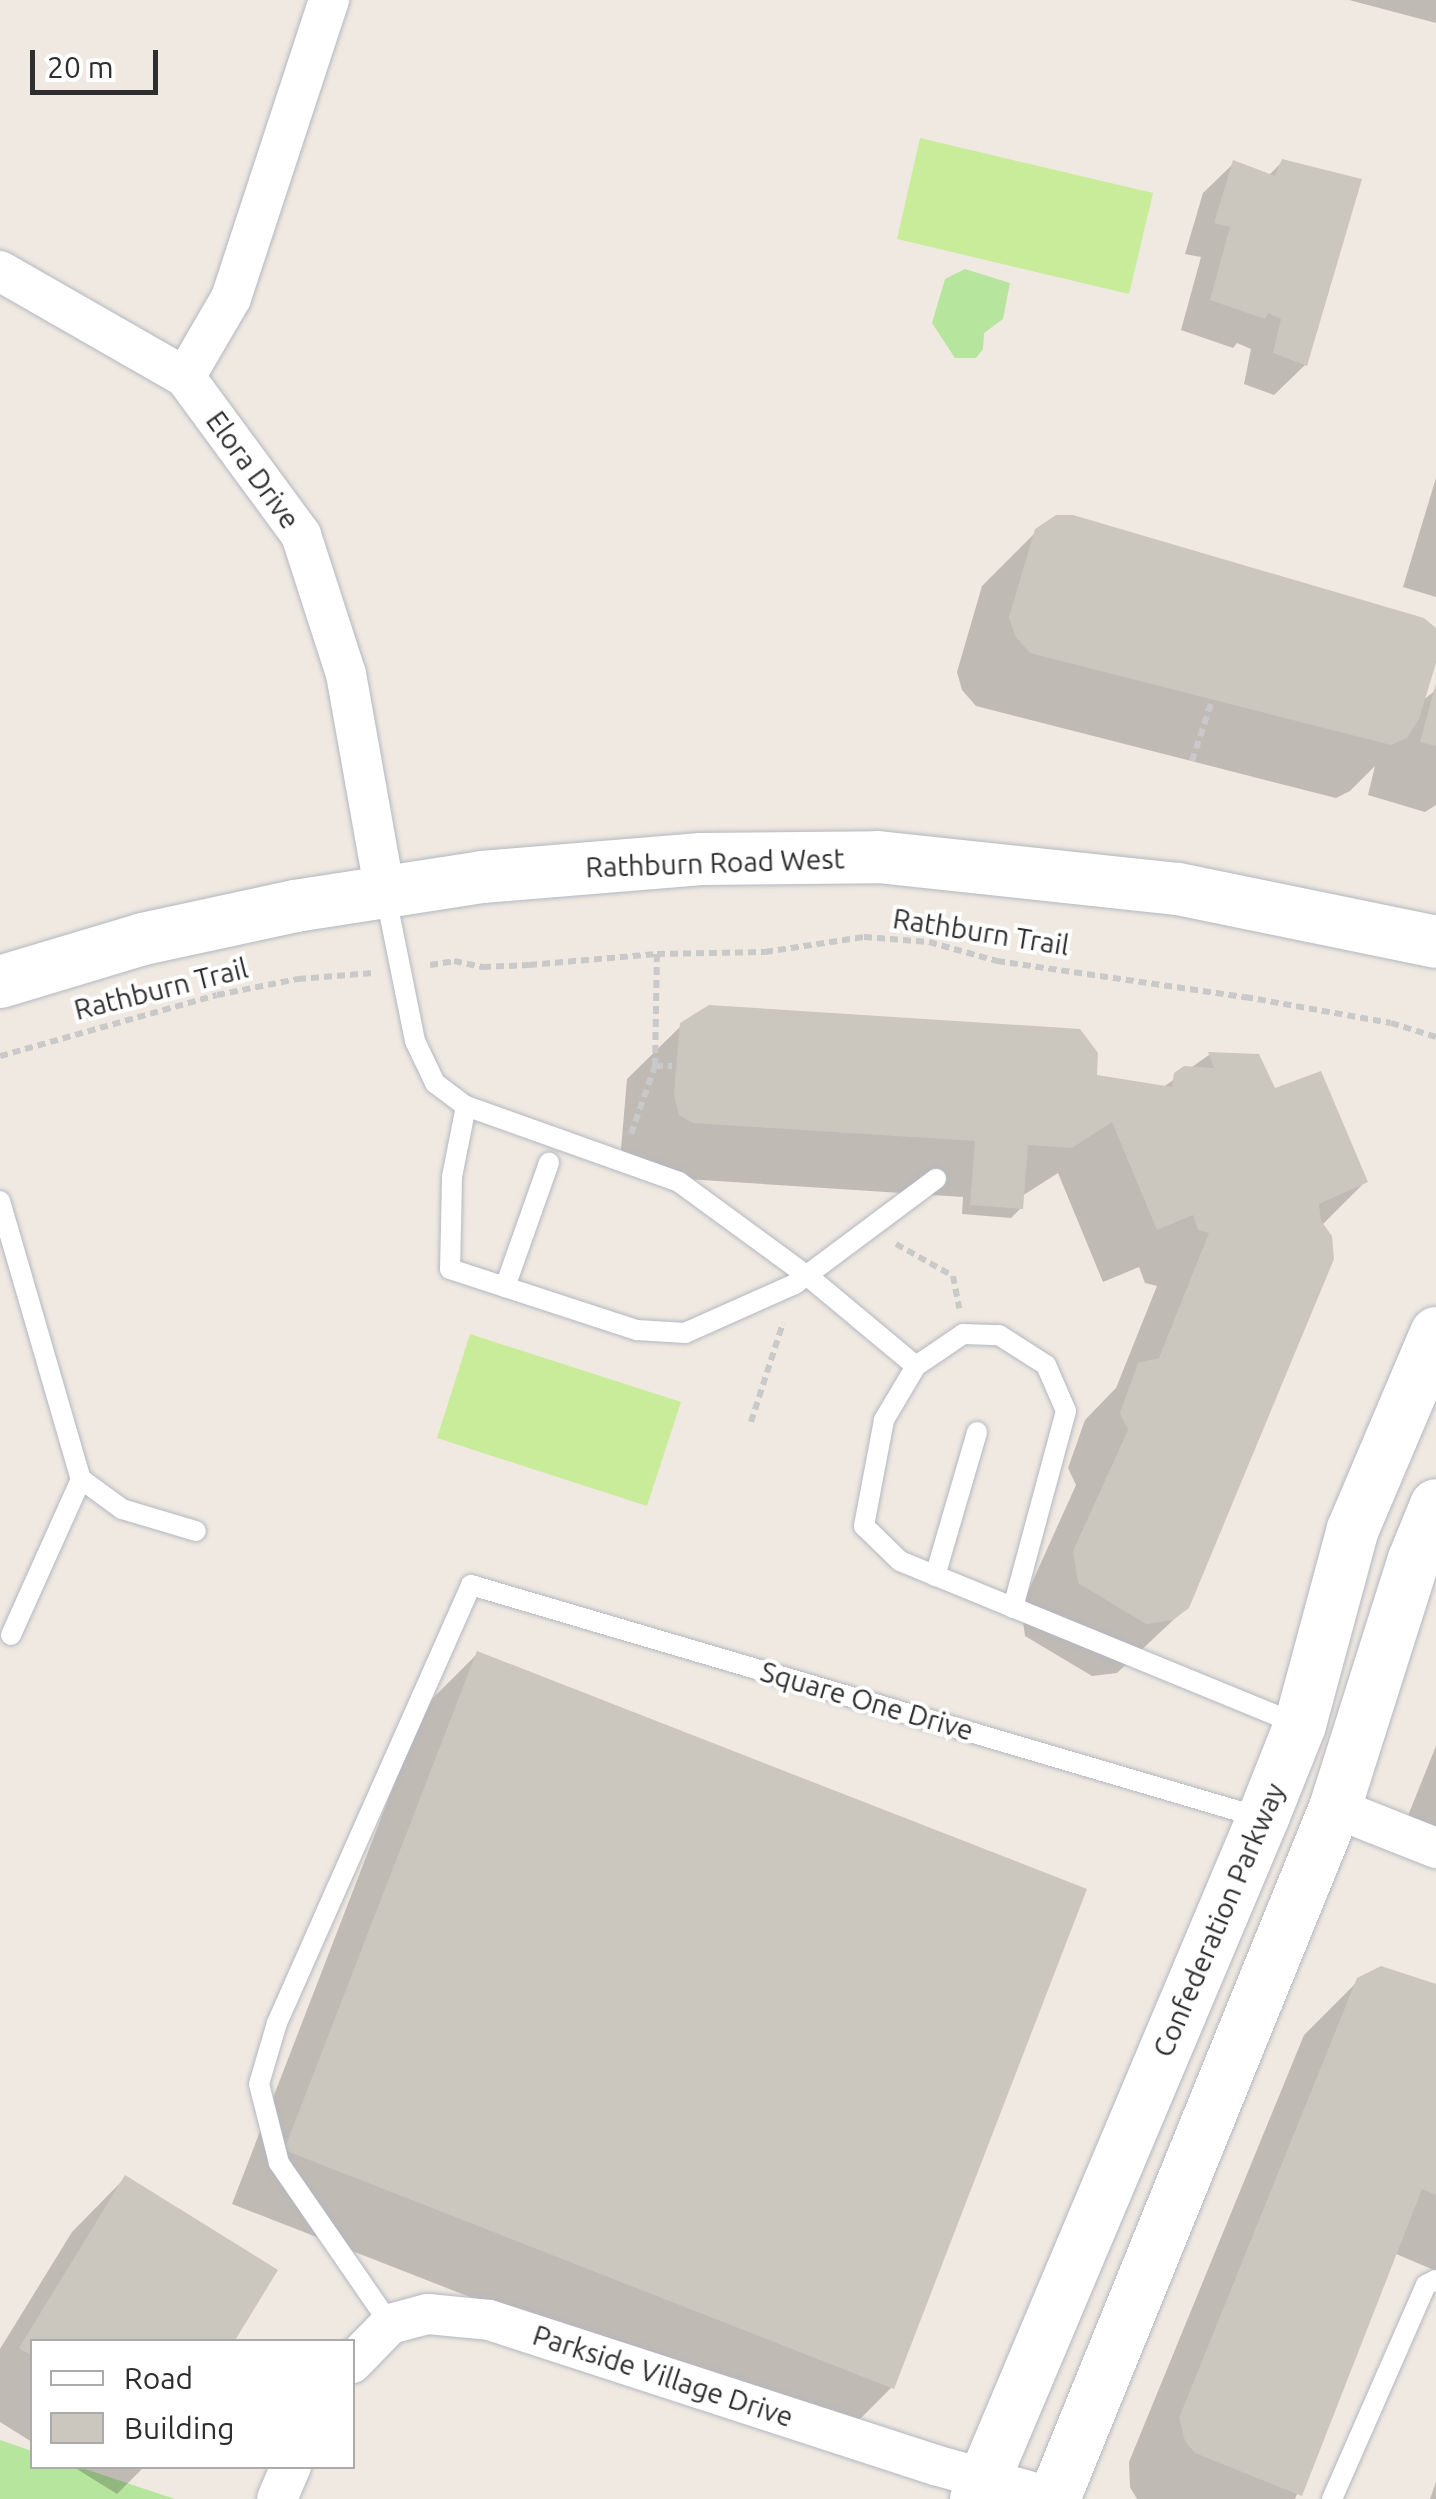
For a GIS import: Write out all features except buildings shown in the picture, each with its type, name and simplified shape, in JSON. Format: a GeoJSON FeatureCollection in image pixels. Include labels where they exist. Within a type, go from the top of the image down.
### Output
{"type":"FeatureCollection","features":[{"type":"Feature","properties":{"kind":"street"},"geometry":{"type":"LineString","coordinates":[[185,377],[231,298],[329,0]]}},
{"type":"Feature","properties":{"kind":"street","name":"Elora Drive"},"geometry":{"type":"LineString","coordinates":[[0,271],[185,377],[301,535],[346,674],[384,892]]}},
{"type":"Feature","properties":{"kind":"street","name":"Rathburn Road West"},"geometry":{"type":"LineString","coordinates":[[0,982],[143,939],[482,877],[629,864],[878,857],[1178,889],[1436,942]]}},
{"type":"Feature","properties":{"kind":"street","name":"Confederation Parkway"},"geometry":{"type":"LineString","coordinates":[[980,2488],[1264,1818],[1300,1725],[1354,1530],[1436,1333]]}},
{"type":"Feature","properties":{"kind":"street"},"geometry":{"type":"LineString","coordinates":[[1056,2499],[1334,1808],[1414,1559],[1436,1505]]}},
{"type":"Feature","properties":{"kind":"street"},"geometry":{"type":"LineString","coordinates":[[1334,1808],[1436,1848]]}},
{"type":"Feature","properties":{"kind":"street","name":"Parkside Village Drive"},"geometry":{"type":"LineString","coordinates":[[390,2324],[428,2314],[489,2320],[935,2465],[980,2488],[1056,2499]]}},
{"type":"Feature","properties":{"kind":"street"},"geometry":{"type":"LineString","coordinates":[[355,2360],[390,2324]]}},
{"type":"Feature","properties":{"kind":"street"},"geometry":{"type":"LineString","coordinates":[[278,2499],[291,2469]]}},
{"type":"Feature","properties":{"kind":"lane"},"geometry":{"type":"LineString","coordinates":[[384,892],[414,1040],[435,1083],[466,1106],[679,1182],[916,1366]]}},
{"type":"Feature","properties":{"kind":"lane"},"geometry":{"type":"LineString","coordinates":[[466,1106],[452,1177],[450,1269],[637,1330],[685,1333],[802,1280],[936,1179]]}},
{"type":"Feature","properties":{"kind":"lane"},"geometry":{"type":"LineString","coordinates":[[505,1286],[549,1163]]}},
{"type":"Feature","properties":{"kind":"lane"},"geometry":{"type":"LineString","coordinates":[[0,1201],[81,1478],[122,1509],[196,1531]]}},
{"type":"Feature","properties":{"kind":"lane"},"geometry":{"type":"LineString","coordinates":[[1013,1608],[1066,1411],[1046,1364],[999,1335],[963,1334],[916,1366],[884,1420],[864,1526],[900,1561],[1013,1608],[1300,1725]]}},
{"type":"Feature","properties":{"kind":"lane"},"geometry":{"type":"LineString","coordinates":[[935,1576],[977,1432]]}},
{"type":"Feature","properties":{"kind":"lane"},"geometry":{"type":"LineString","coordinates":[[11,1635],[81,1478]]}},
{"type":"Feature","properties":{"kind":"lane","name":"Square One Drive"},"geometry":{"type":"LineString","coordinates":[[390,2324],[279,2164],[259,2084],[277,2023],[471,1585],[1264,1818]]}},
{"type":"Feature","properties":{"kind":"lane"},"geometry":{"type":"LineString","coordinates":[[1332,2499],[1426,2285],[1436,2280]]}},
{"type":"Feature","properties":{"kind":"path"},"geometry":{"type":"LineString","coordinates":[[1192,761],[1212,700]]}},
{"type":"Feature","properties":{"kind":"path","name":"Rathburn Trail"},"geometry":{"type":"LineString","coordinates":[[454,961],[483,966],[529,966],[657,954],[764,952],[864,937],[928,942],[997,960],[1245,997],[1391,1023],[1436,1037]]}},
{"type":"Feature","properties":{"kind":"path"},"geometry":{"type":"LineString","coordinates":[[622,1161],[655,1066],[657,954]]}},
{"type":"Feature","properties":{"kind":"path","name":"Rathburn Trail"},"geometry":{"type":"LineString","coordinates":[[0,1056],[217,996],[298,979],[336,979]]}},
{"type":"Feature","properties":{"kind":"path"},"geometry":{"type":"LineString","coordinates":[[655,1066],[672,1066]]}},
{"type":"Feature","properties":{"kind":"path"},"geometry":{"type":"LineString","coordinates":[[870,1229],[953,1276],[963,1334]]}},
{"type":"Feature","properties":{"kind":"path"},"geometry":{"type":"LineString","coordinates":[[751,1422],[802,1280]]}},
{"type":"Feature","properties":{"kind":"green space"},"geometry":{"type":"Polygon","coordinates":[[[920,138],[1153,193],[1129,294],[897,239],[920,138]]]}},
{"type":"Feature","properties":{"kind":"green space"},"geometry":{"type":"Polygon","coordinates":[[[965,269],[1010,283],[1003,319],[984,333],[983,349],[976,358],[955,358],[932,323],[945,279],[965,269]]]}},
{"type":"Feature","properties":{"kind":"green space"},"geometry":{"type":"Polygon","coordinates":[[[470,1334],[681,1402],[647,1506],[437,1438],[470,1334]]]}},
{"type":"Feature","properties":{"kind":"green space"},"geometry":{"type":"Polygon","coordinates":[[[0,2440],[30,2450],[30,2469],[85,2469],[175,2499],[0,2499],[0,2440]]]}}]}
